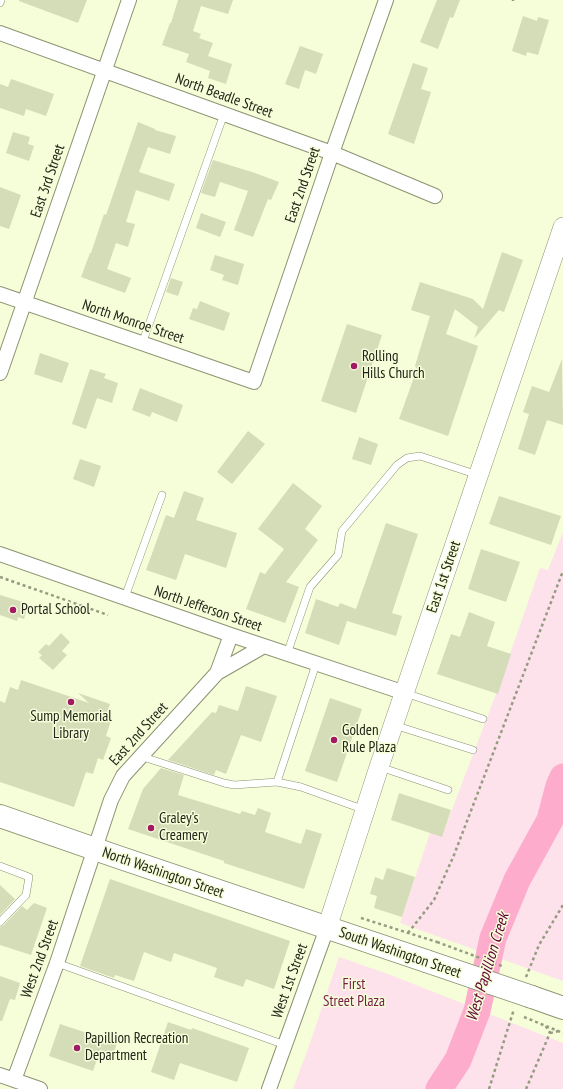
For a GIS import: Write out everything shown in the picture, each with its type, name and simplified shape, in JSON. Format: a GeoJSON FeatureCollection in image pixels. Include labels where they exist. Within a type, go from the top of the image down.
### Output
{"type":"FeatureCollection","features":[{"type":"Feature","properties":{"kind":"main road","name":"East 1st Street"},"geometry":{"type":"LineString","coordinates":[[327,928],[379,767],[563,227]]}},
{"type":"Feature","properties":{"kind":"main road","name":"North Washington Street"},"geometry":{"type":"LineString","coordinates":[[0,816],[327,928]]}},
{"type":"Feature","properties":{"kind":"main road","name":"South Washington Street"},"geometry":{"type":"LineString","coordinates":[[327,928],[563,1008]]}},
{"type":"Feature","properties":{"kind":"street","name":"East 3rd Street"},"geometry":{"type":"LineString","coordinates":[[0,373],[129,0]]}},
{"type":"Feature","properties":{"kind":"street","name":"East 2nd Street"},"geometry":{"type":"LineString","coordinates":[[254,382],[386,0]]}},
{"type":"Feature","properties":{"kind":"street","name":"North Beadle Street"},"geometry":{"type":"LineString","coordinates":[[0,33],[332,153],[435,196]]}},
{"type":"Feature","properties":{"kind":"street","name":"North Monroe Street"},"geometry":{"type":"LineString","coordinates":[[0,294],[254,382]]}},
{"type":"Feature","properties":{"kind":"street","name":"North Jefferson Street"},"geometry":{"type":"LineString","coordinates":[[0,554],[316,664],[405,693]]}},
{"type":"Feature","properties":{"kind":"street"},"geometry":{"type":"LineString","coordinates":[[217,673],[232,635]]}},
{"type":"Feature","properties":{"kind":"street"},"geometry":{"type":"LineString","coordinates":[[217,673],[264,646]]}},
{"type":"Feature","properties":{"kind":"street","name":"East 2nd Street"},"geometry":{"type":"LineString","coordinates":[[94,849],[116,787],[123,776],[217,673]]}},
{"type":"Feature","properties":{"kind":"street","name":"West 2nd Street"},"geometry":{"type":"LineString","coordinates":[[14,1080],[57,963],[94,849]]}},
{"type":"Feature","properties":{"kind":"street","name":"West 1st Street"},"geometry":{"type":"LineString","coordinates":[[269,1089],[327,928]]}},
{"type":"Feature","properties":{"kind":"street"},"geometry":{"type":"LineString","coordinates":[[0,1074],[38,1089]]}},
{"type":"Feature","properties":{"kind":"lane"},"geometry":{"type":"LineString","coordinates":[[142,344],[224,114]]}},
{"type":"Feature","properties":{"kind":"lane"},"geometry":{"type":"LineString","coordinates":[[288,654],[310,587],[338,555],[342,531],[397,465],[407,458],[420,456],[478,475]]}},
{"type":"Feature","properties":{"kind":"lane"},"geometry":{"type":"LineString","coordinates":[[125,598],[162,495]]}},
{"type":"Feature","properties":{"kind":"lane"},"geometry":{"type":"LineString","coordinates":[[277,782],[316,664]]}},
{"type":"Feature","properties":{"kind":"lane"},"geometry":{"type":"LineString","coordinates":[[405,693],[483,719]]}},
{"type":"Feature","properties":{"kind":"lane"},"geometry":{"type":"LineString","coordinates":[[394,725],[473,750]]}},
{"type":"Feature","properties":{"kind":"lane"},"geometry":{"type":"LineString","coordinates":[[140,756],[234,785],[277,782],[301,787],[365,810]]}},
{"type":"Feature","properties":{"kind":"lane"},"geometry":{"type":"LineString","coordinates":[[379,767],[448,790]]}},
{"type":"Feature","properties":{"kind":"lane"},"geometry":{"type":"LineString","coordinates":[[0,866],[29,877],[26,896],[0,922]]}},
{"type":"Feature","properties":{"kind":"lane"},"geometry":{"type":"LineString","coordinates":[[57,963],[285,1044]]}},
{"type":"Feature","properties":{"kind":"path"},"geometry":{"type":"LineString","coordinates":[[408,933],[434,900],[454,856],[563,572]]}},
{"type":"Feature","properties":{"kind":"path"},"geometry":{"type":"LineString","coordinates":[[0,577],[108,615]]}},
{"type":"Feature","properties":{"kind":"path"},"geometry":{"type":"LineString","coordinates":[[361,918],[437,942],[503,966]]}},
{"type":"Feature","properties":{"kind":"path"},"geometry":{"type":"LineString","coordinates":[[525,974],[530,997],[550,1033],[526,1089]]}},
{"type":"Feature","properties":{"kind":"path"},"geometry":{"type":"LineString","coordinates":[[546,1025],[563,1032]]}},
{"type":"Feature","properties":{"kind":"path"},"geometry":{"type":"LineString","coordinates":[[550,1033],[559,1031]]}},
{"type":"Feature","properties":{"kind":"green space"},"geometry":{"type":"Polygon","coordinates":[[[563,532],[563,981],[400,923],[430,833],[442,836],[496,694],[540,568],[548,570],[563,532]]]}},
{"type":"Feature","properties":{"kind":"green space","name":"First Street Plaza"},"geometry":{"type":"Polygon","coordinates":[[[339,957],[388,974],[563,1043],[563,1089],[293,1089],[339,957]]]}},
{"type":"Feature","properties":{"kind":"building"},"geometry":{"type":"Polygon","coordinates":[[[19,0],[87,0],[78,23],[19,0]]]}},
{"type":"Feature","properties":{"kind":"building"},"geometry":{"type":"Polygon","coordinates":[[[178,0],[233,0],[228,14],[201,6],[193,31],[201,34],[199,38],[213,43],[208,56],[232,64],[226,84],[208,78],[210,71],[186,62],[189,54],[162,45],[178,0]]]}},
{"type":"Feature","properties":{"kind":"building"},"geometry":{"type":"Polygon","coordinates":[[[437,0],[460,0],[453,18],[450,17],[438,49],[420,42],[437,0]]]}},
{"type":"Feature","properties":{"kind":"building"},"geometry":{"type":"Polygon","coordinates":[[[523,16],[537,21],[538,17],[549,20],[538,55],[527,52],[526,56],[512,51],[523,16]]]}},
{"type":"Feature","properties":{"kind":"building"},"geometry":{"type":"Polygon","coordinates":[[[300,46],[323,54],[316,74],[305,70],[299,89],[285,84],[300,46]]]}},
{"type":"Feature","properties":{"kind":"building"},"geometry":{"type":"Polygon","coordinates":[[[413,63],[428,68],[421,89],[431,92],[414,144],[388,134],[413,63]]]}},
{"type":"Feature","properties":{"kind":"building"},"geometry":{"type":"Polygon","coordinates":[[[11,79],[54,94],[46,116],[26,109],[24,116],[0,108],[0,84],[8,87],[11,79]]]}},
{"type":"Feature","properties":{"kind":"building"},"geometry":{"type":"Polygon","coordinates":[[[138,122],[155,130],[176,136],[170,154],[148,147],[139,172],[175,184],[169,201],[136,190],[126,222],[135,224],[128,247],[116,243],[107,269],[131,278],[125,293],[81,277],[104,214],[106,215],[138,122]]]}},
{"type":"Feature","properties":{"kind":"building"},"geometry":{"type":"Polygon","coordinates":[[[13,132],[30,137],[28,144],[34,146],[29,161],[6,153],[13,132]]]}},
{"type":"Feature","properties":{"kind":"building"},"geometry":{"type":"Polygon","coordinates":[[[213,160],[279,182],[271,200],[268,199],[253,237],[234,230],[248,191],[220,182],[215,197],[201,193],[213,160]]]}},
{"type":"Feature","properties":{"kind":"building"},"geometry":{"type":"Polygon","coordinates":[[[0,187],[21,195],[9,229],[0,226],[0,187]]]}},
{"type":"Feature","properties":{"kind":"building"},"geometry":{"type":"Polygon","coordinates":[[[201,213],[226,222],[220,237],[196,228],[201,213]]]}},
{"type":"Feature","properties":{"kind":"building"},"geometry":{"type":"Polygon","coordinates":[[[502,252],[523,260],[504,312],[499,310],[474,339],[478,327],[455,309],[446,334],[478,346],[448,436],[399,419],[417,369],[415,366],[430,316],[411,310],[420,282],[473,299],[483,309],[502,252]]]}},
{"type":"Feature","properties":{"kind":"building"},"geometry":{"type":"Polygon","coordinates":[[[215,255],[244,264],[238,285],[222,280],[224,275],[210,270],[215,255]]]}},
{"type":"Feature","properties":{"kind":"building"},"geometry":{"type":"Polygon","coordinates":[[[171,278],[183,282],[178,296],[166,292],[171,278]]]}},
{"type":"Feature","properties":{"kind":"building"},"geometry":{"type":"Polygon","coordinates":[[[200,301],[230,313],[224,331],[189,319],[193,308],[197,309],[200,301]]]}},
{"type":"Feature","properties":{"kind":"building"},"geometry":{"type":"Polygon","coordinates":[[[347,324],[382,335],[356,413],[321,401],[347,324]]]}},
{"type":"Feature","properties":{"kind":"building"},"geometry":{"type":"Polygon","coordinates":[[[40,353],[69,363],[62,383],[34,374],[40,353]]]}},
{"type":"Feature","properties":{"kind":"building"},"geometry":{"type":"Polygon","coordinates":[[[562,359],[563,425],[547,420],[535,455],[518,449],[529,414],[523,412],[532,386],[549,392],[562,359]]]}},
{"type":"Feature","properties":{"kind":"building"},"geometry":{"type":"Polygon","coordinates":[[[90,369],[106,374],[104,378],[118,383],[112,403],[97,398],[86,429],[72,424],[90,369]]]}},
{"type":"Feature","properties":{"kind":"building"},"geometry":{"type":"Polygon","coordinates":[[[140,388],[183,405],[177,422],[152,412],[150,417],[132,410],[140,388]]]}},
{"type":"Feature","properties":{"kind":"building"},"geometry":{"type":"Polygon","coordinates":[[[248,431],[265,444],[232,484],[217,472],[248,431]]]}},
{"type":"Feature","properties":{"kind":"building"},"geometry":{"type":"Polygon","coordinates":[[[359,437],[378,444],[371,465],[352,459],[359,437]]]}},
{"type":"Feature","properties":{"kind":"building"},"geometry":{"type":"Polygon","coordinates":[[[80,459],[101,466],[94,487],[73,479],[80,459]]]}},
{"type":"Feature","properties":{"kind":"building"},"geometry":{"type":"Polygon","coordinates":[[[293,483],[322,506],[305,529],[318,540],[286,582],[299,587],[285,623],[246,609],[260,572],[265,574],[284,549],[258,529],[293,483]]]}},
{"type":"Feature","properties":{"kind":"building"},"geometry":{"type":"Polygon","coordinates":[[[184,491],[204,498],[196,520],[237,533],[226,568],[185,554],[176,580],[146,570],[166,515],[174,518],[184,491]]]}},
{"type":"Feature","properties":{"kind":"building"},"geometry":{"type":"Polygon","coordinates":[[[499,496],[561,516],[551,545],[489,524],[499,496]]]}},
{"type":"Feature","properties":{"kind":"building"},"geometry":{"type":"Polygon","coordinates":[[[386,523],[418,534],[392,613],[402,616],[396,636],[347,621],[339,645],[305,633],[316,599],[338,607],[340,603],[356,609],[386,523]]]}},
{"type":"Feature","properties":{"kind":"building"},"geometry":{"type":"Polygon","coordinates":[[[481,549],[520,562],[506,602],[468,589],[481,549]]]}},
{"type":"Feature","properties":{"kind":"building","name":"Portal School"},"geometry":{"type":"Polygon","coordinates":[[[0,595],[23,602],[22,604],[28,606],[24,619],[18,617],[17,621],[0,615],[0,595]]]}},
{"type":"Feature","properties":{"kind":"building"},"geometry":{"type":"Polygon","coordinates":[[[469,612],[495,622],[487,646],[511,654],[498,694],[437,674],[451,634],[460,637],[469,612]]]}},
{"type":"Feature","properties":{"kind":"building"},"geometry":{"type":"Polygon","coordinates":[[[61,633],[70,642],[62,651],[67,655],[53,670],[39,658],[42,655],[38,652],[46,644],[49,646],[61,633]]]}},
{"type":"Feature","properties":{"kind":"building"},"geometry":{"type":"Polygon","coordinates":[[[21,680],[89,703],[78,693],[110,704],[105,718],[111,720],[106,736],[111,738],[103,760],[98,758],[93,774],[86,772],[74,807],[0,782],[0,701],[5,703],[10,687],[18,690],[21,680]]]}},
{"type":"Feature","properties":{"kind":"building"},"geometry":{"type":"Polygon","coordinates":[[[246,686],[277,696],[261,742],[241,735],[226,774],[216,770],[214,775],[168,760],[212,712],[216,713],[219,705],[238,711],[246,686]]]}},
{"type":"Feature","properties":{"kind":"building","name":"Golden Rule Plaza"},"geometry":{"type":"Polygon","coordinates":[[[330,698],[362,709],[337,782],[305,771],[330,698]]]}},
{"type":"Feature","properties":{"kind":"building"},"geometry":{"type":"Polygon","coordinates":[[[161,768],[184,775],[178,795],[240,814],[242,811],[255,815],[258,808],[271,813],[265,832],[301,844],[306,829],[322,834],[304,889],[224,863],[224,861],[128,829],[143,789],[161,768]]]}},
{"type":"Feature","properties":{"kind":"building"},"geometry":{"type":"Polygon","coordinates":[[[399,793],[451,810],[442,837],[391,820],[399,793]]]}},
{"type":"Feature","properties":{"kind":"building"},"geometry":{"type":"Polygon","coordinates":[[[387,868],[415,877],[402,917],[374,908],[377,896],[370,894],[375,877],[383,880],[387,868]]]}},
{"type":"Feature","properties":{"kind":"building"},"geometry":{"type":"Polygon","coordinates":[[[110,879],[290,941],[274,989],[246,979],[243,987],[214,977],[217,968],[174,953],[171,962],[144,952],[134,981],[115,975],[114,978],[80,966],[110,879]]]}},
{"type":"Feature","properties":{"kind":"building"},"geometry":{"type":"Polygon","coordinates":[[[0,885],[15,899],[0,915],[0,885]]]}},
{"type":"Feature","properties":{"kind":"building"},"geometry":{"type":"Polygon","coordinates":[[[34,903],[47,908],[31,955],[0,945],[0,927],[4,925],[22,906],[27,910],[34,903]]]}},
{"type":"Feature","properties":{"kind":"building"},"geometry":{"type":"Polygon","coordinates":[[[0,976],[20,983],[15,1000],[10,999],[2,1021],[0,1021],[0,976]]]}},
{"type":"Feature","properties":{"kind":"building"},"geometry":{"type":"Polygon","coordinates":[[[168,1022],[191,1030],[192,1028],[249,1048],[237,1082],[180,1063],[174,1080],[151,1072],[168,1022]]]}},
{"type":"Feature","properties":{"kind":"building"},"geometry":{"type":"Polygon","coordinates":[[[60,1024],[117,1043],[113,1055],[100,1050],[93,1071],[49,1056],[60,1024]]]}},
{"type":"Feature","properties":{"kind":"waterway","name":"West Papillion Creek"},"geometry":{"type":"LineString","coordinates":[[439,1089],[458,1060],[477,1011],[493,938],[517,880],[550,820],[559,786],[563,777]]}},
{"type":"Feature","properties":{"kind":"place","name":"Rolling Hills Church"},"geometry":{"type":"Point","coordinates":[354,366]}},
{"type":"Feature","properties":{"kind":"place","name":"Portal School"},"geometry":{"type":"Point","coordinates":[13,610]}},
{"type":"Feature","properties":{"kind":"place","name":"Sump Memorial Library"},"geometry":{"type":"Point","coordinates":[71,702]}},
{"type":"Feature","properties":{"kind":"place","name":"Golden Rule Plaza"},"geometry":{"type":"Point","coordinates":[334,740]}},
{"type":"Feature","properties":{"kind":"place","name":"Graley's Creamery"},"geometry":{"type":"Point","coordinates":[151,828]}},
{"type":"Feature","properties":{"kind":"place","name":"Papillion Recreation Department"},"geometry":{"type":"Point","coordinates":[77,1048]}}]}
